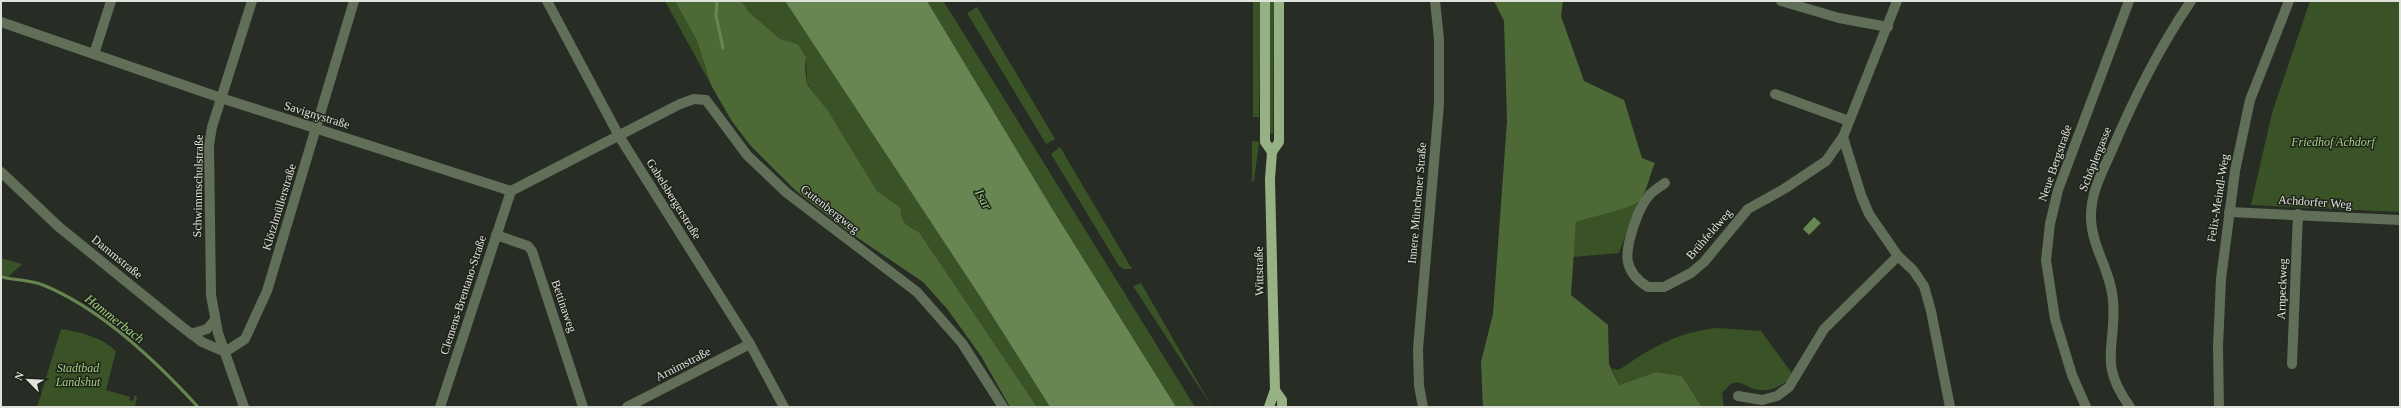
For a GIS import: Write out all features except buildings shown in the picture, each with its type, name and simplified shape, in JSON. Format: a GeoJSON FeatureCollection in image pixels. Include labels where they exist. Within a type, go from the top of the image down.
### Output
{"type":"FeatureCollection","features":[{"type":"Feature","properties":{"kind":"main road","name":"Wittstraße"},"geometry":{"type":"LineString","coordinates":[[1265,1],[1265,142],[1272,152]]}},
{"type":"Feature","properties":{"kind":"main road","name":"Wittstraße"},"geometry":{"type":"LineString","coordinates":[[1269,407],[1275,390],[1270,178],[1272,152],[1279,142],[1279,1]]}},
{"type":"Feature","properties":{"kind":"main road","name":"Wittstraße"},"geometry":{"type":"LineString","coordinates":[[1275,390],[1282,400],[1282,407]]}},
{"type":"Feature","properties":{"kind":"street"},"geometry":{"type":"LineString","coordinates":[[94,54],[111,1]]}},
{"type":"Feature","properties":{"kind":"street","name":"Schwimmschulstraße"},"geometry":{"type":"LineString","coordinates":[[225,352],[216,320],[210,271],[209,146],[212,127],[252,1]]}},
{"type":"Feature","properties":{"kind":"street","name":"Klötzlmüllerstraße"},"geometry":{"type":"LineString","coordinates":[[225,352],[246,339],[267,291],[354,1]]}},
{"type":"Feature","properties":{"kind":"street","name":"Gabelsbergerstraße"},"geometry":{"type":"LineString","coordinates":[[547,1],[620,136],[750,344],[784,407]]}},
{"type":"Feature","properties":{"kind":"street","name":"Innere Münchener Straße"},"geometry":{"type":"LineString","coordinates":[[1423,407],[1419,386],[1418,350],[1438,104],[1438,39],[1435,1]]}},
{"type":"Feature","properties":{"kind":"street"},"geometry":{"type":"LineString","coordinates":[[1782,1],[1839,18],[1888,27]]}},
{"type":"Feature","properties":{"kind":"street","name":"Brühfeldweg"},"geometry":{"type":"LineString","coordinates":[[1665,183],[1648,196],[1638,212],[1626,254],[1628,264],[1636,277],[1648,287],[1664,287],[1691,273],[1704,262],[1748,209],[1784,189],[1826,161],[1843,137],[1888,27],[1897,1]]}},
{"type":"Feature","properties":{"kind":"street","name":"Neue Bergstraße"},"geometry":{"type":"LineString","coordinates":[[2086,407],[2072,375],[2055,320],[2046,260],[2050,224],[2058,190],[2129,1]]}},
{"type":"Feature","properties":{"kind":"street","name":"Schöplergasse"},"geometry":{"type":"LineString","coordinates":[[2130,407],[2116,384],[2111,370],[2110,349],[2113,299],[2109,278],[2092,233],[2091,203],[2132,104],[2164,42],[2191,1]]}},
{"type":"Feature","properties":{"kind":"street","name":"Felix-Meindl-Weg"},"geometry":{"type":"LineString","coordinates":[[2219,407],[2218,346],[2221,280],[2235,171],[2250,100],[2289,1]]}},
{"type":"Feature","properties":{"kind":"street","name":"Savignystraße"},"geometry":{"type":"LineString","coordinates":[[1,22],[221,98],[511,191]]}},
{"type":"Feature","properties":{"kind":"street"},"geometry":{"type":"LineString","coordinates":[[1775,94],[1849,120]]}},
{"type":"Feature","properties":{"kind":"street","name":"Gutenbergweg"},"geometry":{"type":"LineString","coordinates":[[620,136],[694,99],[706,100],[747,156],[787,192],[917,292],[962,343],[1003,407]]}},
{"type":"Feature","properties":{"kind":"street"},"geometry":{"type":"LineString","coordinates":[[511,191],[620,136]]}},
{"type":"Feature","properties":{"kind":"street"},"geometry":{"type":"LineString","coordinates":[[1843,137],[1861,195],[1869,214],[1898,256],[1913,270],[1924,286],[1931,311],[1950,407]]}},
{"type":"Feature","properties":{"kind":"street","name":"Dammstraße"},"geometry":{"type":"LineString","coordinates":[[1,172],[59,227],[191,334],[202,342],[225,352]]}},
{"type":"Feature","properties":{"kind":"street","name":"Clemens-Brentano-Straße"},"geometry":{"type":"LineString","coordinates":[[440,407],[511,191]]}},
{"type":"Feature","properties":{"kind":"street","name":"Achdorfer Weg"},"geometry":{"type":"LineString","coordinates":[[2229,212],[2298,214],[2400,220]]}},
{"type":"Feature","properties":{"kind":"street","name":"Arnpeckweg"},"geometry":{"type":"LineString","coordinates":[[2292,364],[2298,214]]}},
{"type":"Feature","properties":{"kind":"street","name":"Bettinaweg"},"geometry":{"type":"LineString","coordinates":[[496,234],[528,246],[532,251],[583,407]]}},
{"type":"Feature","properties":{"kind":"street"},"geometry":{"type":"LineString","coordinates":[[1738,396],[1762,400],[1777,396],[1789,387],[1824,329],[1898,256]]}},
{"type":"Feature","properties":{"kind":"street"},"geometry":{"type":"LineString","coordinates":[[191,334],[207,329],[216,320]]}},
{"type":"Feature","properties":{"kind":"street","name":"Arnimstraße"},"geometry":{"type":"LineString","coordinates":[[627,407],[750,344]]}},
{"type":"Feature","properties":{"kind":"street"},"geometry":{"type":"LineString","coordinates":[[225,352],[244,407]]}},
{"type":"Feature","properties":{"kind":"green space"},"geometry":{"type":"Polygon","coordinates":[[[665,1],[675,1],[697,41],[711,85],[665,1]]]}},
{"type":"Feature","properties":{"kind":"green space"},"geometry":{"type":"Polygon","coordinates":[[[741,1],[785,1],[981,298],[1050,407],[1037,407],[919,232],[908,226],[903,221],[901,208],[877,191],[828,112],[807,83],[806,57],[798,44],[780,39],[749,12],[741,1]]]}},
{"type":"Feature","properties":{"kind":"green space"},"geometry":{"type":"Polygon","coordinates":[[[927,1],[943,1],[1195,407],[1176,407],[1053,210],[927,1]]]}},
{"type":"Feature","properties":{"kind":"green space"},"geometry":{"type":"Polygon","coordinates":[[[1253,1],[1261,1],[1259,117],[1253,117],[1253,1]]]}},
{"type":"Feature","properties":{"kind":"green space"},"geometry":{"type":"Polygon","coordinates":[[[1270,1],[1274,1],[1273,134],[1270,134],[1270,1]]]}},
{"type":"Feature","properties":{"kind":"green space","name":"Friedhof Achdorf"},"geometry":{"type":"Polygon","coordinates":[[[2310,1],[2400,1],[2400,212],[2251,205],[2272,113],[2310,1]]]}},
{"type":"Feature","properties":{"kind":"green space"},"geometry":{"type":"Polygon","coordinates":[[[977,7],[1055,139],[1046,144],[967,13],[977,7]]]}},
{"type":"Feature","properties":{"kind":"green space"},"geometry":{"type":"Polygon","coordinates":[[[1252,141],[1259,142],[1254,181],[1252,181],[1252,141]]]}},
{"type":"Feature","properties":{"kind":"green space"},"geometry":{"type":"Polygon","coordinates":[[[1060,147],[1132,269],[1124,269],[1119,266],[1051,154],[1060,147]]]}},
{"type":"Feature","properties":{"kind":"green space"},"geometry":{"type":"Polygon","coordinates":[[[1637,203],[1619,253],[1573,257],[1576,222],[1637,203]]]}},
{"type":"Feature","properties":{"kind":"green space"},"geometry":{"type":"Polygon","coordinates":[[[1,258],[22,264],[7,278],[1,277],[1,258]]]}},
{"type":"Feature","properties":{"kind":"green space"},"geometry":{"type":"Polygon","coordinates":[[[1141,283],[1212,407],[1133,286],[1141,283]]]}},
{"type":"Feature","properties":{"kind":"green space"},"geometry":{"type":"Polygon","coordinates":[[[1717,328],[1761,331],[1794,376],[1781,385],[1770,389],[1754,389],[1742,383],[1736,382],[1731,384],[1722,393],[1724,407],[1702,407],[1682,376],[1656,372],[1619,385],[1612,368],[1617,370],[1622,368],[1667,341],[1691,333],[1717,328]]]}},
{"type":"Feature","properties":{"kind":"green space","name":"Stadtbad Landshut"},"geometry":{"type":"Polygon","coordinates":[[[61,329],[97,339],[104,342],[116,351],[106,390],[130,397],[129,400],[133,401],[135,395],[137,396],[135,407],[37,407],[61,329]]]}},
{"type":"Feature","properties":{"kind":"shaded area"},"geometry":{"type":"Polygon","coordinates":[[[675,1],[741,1],[749,12],[780,39],[798,44],[806,57],[805,69],[807,84],[828,111],[877,191],[901,208],[903,221],[908,226],[919,232],[1037,407],[1010,407],[981,356],[948,310],[923,282],[849,232],[795,190],[750,145],[731,120],[711,85],[697,41],[675,1]]]}},
{"type":"Feature","properties":{"kind":"shaded area"},"geometry":{"type":"Polygon","coordinates":[[[1494,1],[1563,1],[1561,16],[1584,81],[1624,100],[1642,158],[1655,163],[1644,193],[1638,202],[1619,210],[1576,222],[1571,295],[1608,325],[1609,364],[1619,385],[1656,372],[1682,376],[1702,407],[1483,407],[1481,362],[1493,314],[1507,121],[1504,21],[1494,1]]]}},
{"type":"Feature","properties":{"kind":"water","name":"Isar"},"geometry":{"type":"Polygon","coordinates":[[[785,1],[927,1],[1053,210],[1176,407],[1050,407],[981,298],[785,1]]]}},
{"type":"Feature","properties":{"kind":"water"},"geometry":{"type":"Polygon","coordinates":[[[1814,217],[1821,223],[1809,235],[1803,229],[1814,217]]]}},
{"type":"Feature","properties":{"kind":"waterway"},"geometry":{"type":"LineString","coordinates":[[717,1],[716,16],[723,48]]}},
{"type":"Feature","properties":{"kind":"waterway","name":"Hammerbach"},"geometry":{"type":"LineString","coordinates":[[1,277],[43,285],[86,307],[146,355],[198,407]]}}]}
